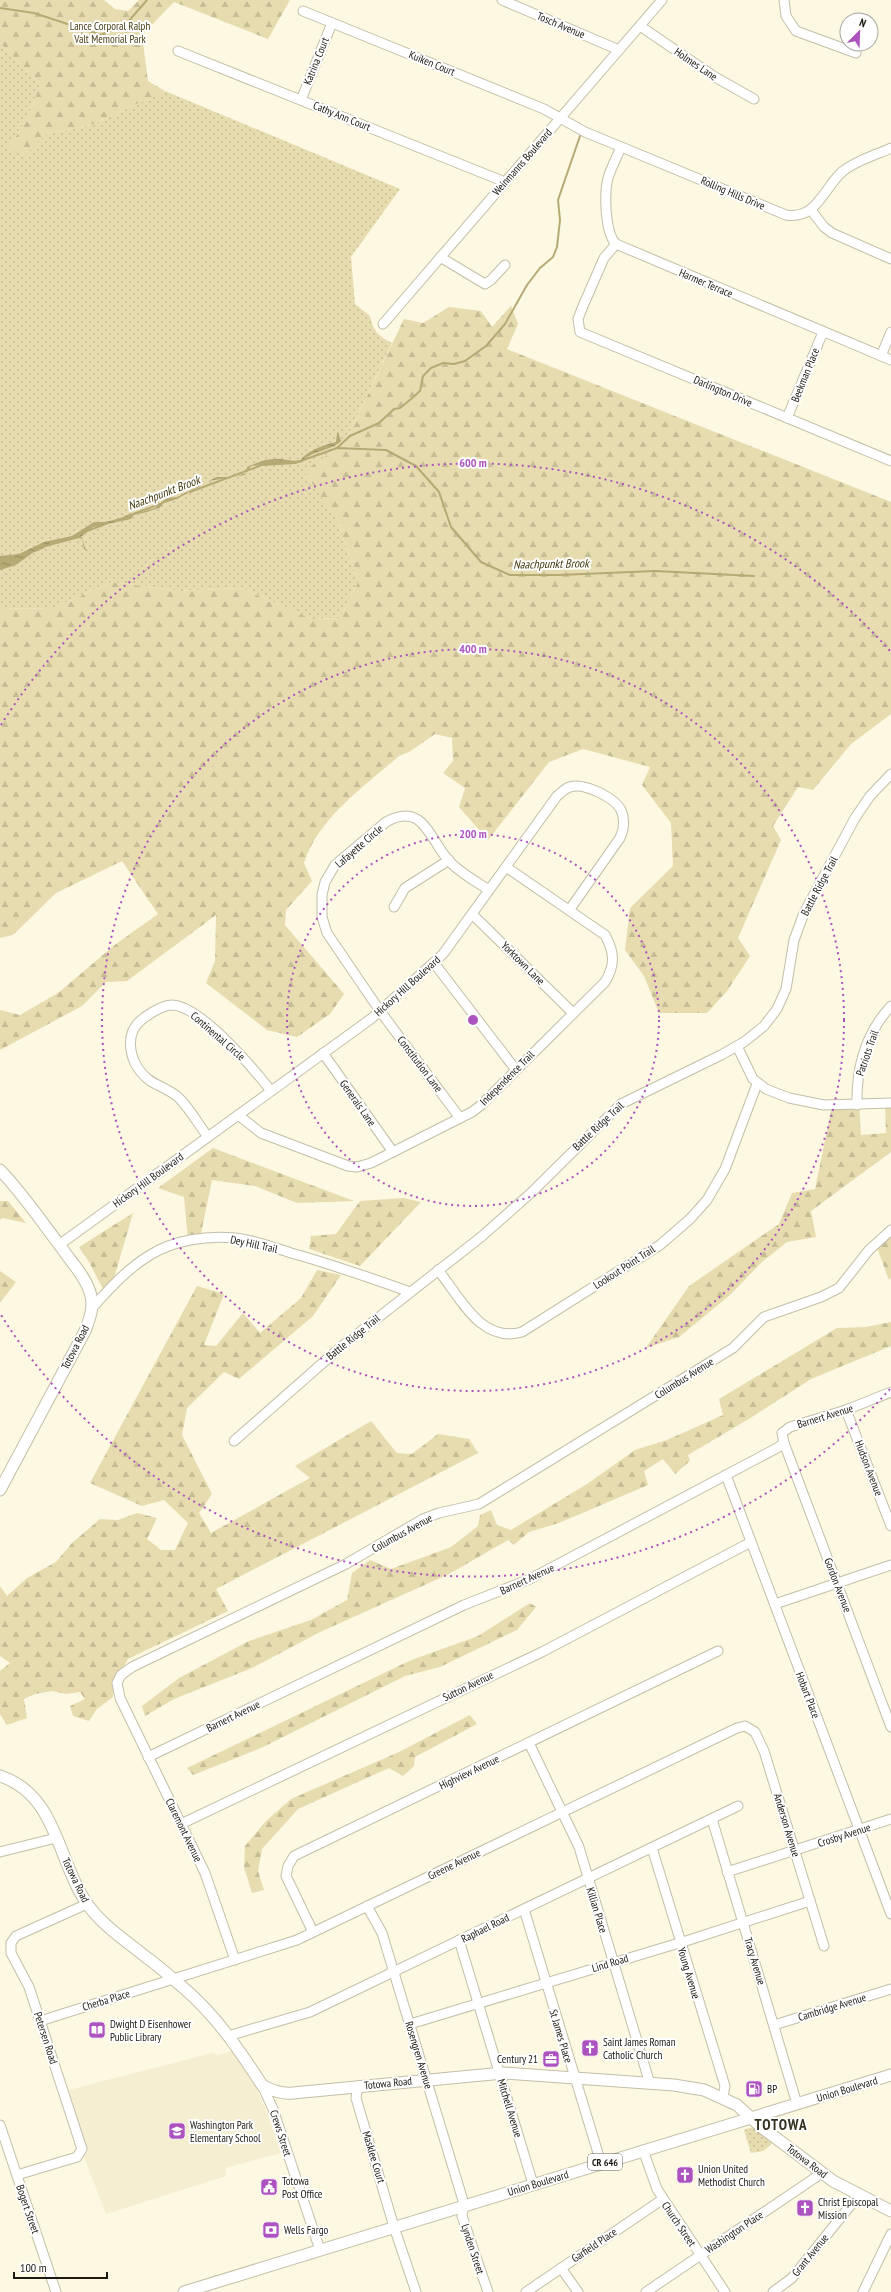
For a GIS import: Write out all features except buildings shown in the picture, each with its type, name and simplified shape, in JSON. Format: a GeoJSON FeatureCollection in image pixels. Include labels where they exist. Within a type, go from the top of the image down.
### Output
{"type":"FeatureCollection","features":[{"type":"Feature","properties":{"kind":"main road"},"geometry":{"type":"LineString","coordinates":[[0,1170],[26,1199],[87,1285],[92,1308]]}},
{"type":"Feature","properties":{"kind":"main road","name":"Totowa Road"},"geometry":{"type":"LineString","coordinates":[[0,1490],[84,1331],[92,1308]]}},
{"type":"Feature","properties":{"kind":"main road","name":"Totowa Road"},"geometry":{"type":"LineString","coordinates":[[0,1776],[22,1786],[32,1795],[41,1807],[88,1904],[102,1923],[173,1979],[205,2008],[228,2036],[262,2085],[276,2092],[284,2093],[499,2073],[699,2089],[723,2097],[737,2104],[822,2173],[858,2196],[891,2212]]}},
{"type":"Feature","properties":{"kind":"main road","name":"Union Boulevard"},"geometry":{"type":"LineString","coordinates":[[184,2292],[205,2289],[320,2250],[891,2075]]}},
{"type":"Feature","properties":{"kind":"street","name":"Tosch Avenue"},"geometry":{"type":"LineString","coordinates":[[502,0],[619,50]]}},
{"type":"Feature","properties":{"kind":"street","name":"Weinmanns Boulevard"},"geometry":{"type":"LineString","coordinates":[[383,324],[662,0]]}},
{"type":"Feature","properties":{"kind":"street"},"geometry":{"type":"LineString","coordinates":[[784,0],[786,16],[796,31],[856,54]]}},
{"type":"Feature","properties":{"kind":"street","name":"Kuiken Court"},"geometry":{"type":"LineString","coordinates":[[303,11],[561,117]]}},
{"type":"Feature","properties":{"kind":"street","name":"Katrina Court"},"geometry":{"type":"LineString","coordinates":[[301,100],[332,23]]}},
{"type":"Feature","properties":{"kind":"street","name":"Holmes Lane"},"geometry":{"type":"LineString","coordinates":[[640,26],[715,77],[754,99]]}},
{"type":"Feature","properties":{"kind":"street","name":"Cathy Ann Court"},"geometry":{"type":"LineString","coordinates":[[178,51],[505,182]]}},
{"type":"Feature","properties":{"kind":"street","name":"Rolling Hills Drive"},"geometry":{"type":"LineString","coordinates":[[561,117],[585,132],[786,215],[798,215],[811,210]]}},
{"type":"Feature","properties":{"kind":"street"},"geometry":{"type":"LineString","coordinates":[[616,244],[611,238],[607,226],[607,187],[609,175],[621,147]]}},
{"type":"Feature","properties":{"kind":"street"},"geometry":{"type":"LineString","coordinates":[[891,148],[843,170],[811,210],[820,223],[832,233],[891,259]]}},
{"type":"Feature","properties":{"kind":"street","name":"Darlington Drive"},"geometry":{"type":"LineString","coordinates":[[616,244],[604,258],[583,306],[578,324],[583,334],[891,461]]}},
{"type":"Feature","properties":{"kind":"street","name":"Harmer Terrace"},"geometry":{"type":"LineString","coordinates":[[616,244],[891,360]]}},
{"type":"Feature","properties":{"kind":"street"},"geometry":{"type":"LineString","coordinates":[[440,258],[481,284],[492,280],[505,266]]}},
{"type":"Feature","properties":{"kind":"street","name":"Beekman Place"},"geometry":{"type":"LineString","coordinates":[[787,418],[823,332]]}},
{"type":"Feature","properties":{"kind":"street"},"geometry":{"type":"LineString","coordinates":[[881,356],[891,332]]}},
{"type":"Feature","properties":{"kind":"street","name":"Battle Ridge Trail"},"geometry":{"type":"LineString","coordinates":[[234,1441],[342,1346],[481,1237],[532,1192],[620,1104],[737,1046],[764,1026],[776,1009],[786,989],[794,940],[802,918],[855,818],[870,796],[891,774]]}},
{"type":"Feature","properties":{"kind":"street","name":"Hickory Hill Boulevard"},"geometry":{"type":"LineString","coordinates":[[59,1245],[380,1011],[434,963],[472,914],[558,796],[570,787],[582,785],[590,787],[620,809],[624,820],[623,832],[570,909]]}},
{"type":"Feature","properties":{"kind":"street","name":"Lafayette Circle"},"geometry":{"type":"LineString","coordinates":[[380,1011],[324,926],[321,900],[325,882],[335,865],[386,822],[400,815],[412,816],[420,820],[449,860],[489,890]]}},
{"type":"Feature","properties":{"kind":"street"},"geometry":{"type":"LineString","coordinates":[[394,907],[405,888],[449,860]]}},
{"type":"Feature","properties":{"kind":"street","name":"Independence Trail"},"geometry":{"type":"LineString","coordinates":[[238,1115],[262,1134],[348,1166],[357,1167],[371,1163],[460,1118],[480,1106],[605,982],[613,964],[610,944],[605,935],[570,909],[506,867]]}},
{"type":"Feature","properties":{"kind":"street","name":"Yorktown Lane"},"geometry":{"type":"LineString","coordinates":[[472,914],[573,1013]]}},
{"type":"Feature","properties":{"kind":"street"},"geometry":{"type":"LineString","coordinates":[[434,963],[516,1070]]}},
{"type":"Feature","properties":{"kind":"street","name":"Continental Circle"},"geometry":{"type":"LineString","coordinates":[[208,1137],[179,1099],[147,1080],[135,1062],[130,1046],[131,1032],[139,1022],[162,1008],[172,1005],[192,1012],[251,1064],[271,1091]]}},
{"type":"Feature","properties":{"kind":"street","name":"Patriots Trail"},"geometry":{"type":"LineString","coordinates":[[858,1105],[857,1083],[861,1063],[875,1027],[891,1006]]}},
{"type":"Feature","properties":{"kind":"street","name":"Constitution Lane"},"geometry":{"type":"LineString","coordinates":[[380,1011],[460,1118]]}},
{"type":"Feature","properties":{"kind":"street"},"geometry":{"type":"LineString","coordinates":[[737,1046],[753,1080],[766,1089],[801,1101],[824,1105],[891,1103]]}},
{"type":"Feature","properties":{"kind":"street","name":"Generals Lane"},"geometry":{"type":"LineString","coordinates":[[323,1053],[393,1152]]}},
{"type":"Feature","properties":{"kind":"street","name":"Lookout Point Trail"},"geometry":{"type":"LineString","coordinates":[[438,1270],[477,1319],[487,1329],[504,1335],[522,1332],[660,1245],[690,1219],[707,1200],[725,1169],[757,1084]]}},
{"type":"Feature","properties":{"kind":"street","name":"Columbus Avenue"},"geometry":{"type":"LineString","coordinates":[[123,1705],[118,1693],[117,1683],[126,1670],[346,1564],[423,1519],[439,1513],[479,1504],[725,1353],[735,1346],[764,1317],[822,1298],[840,1288],[869,1250],[891,1230]]}},
{"type":"Feature","properties":{"kind":"street","name":"Dey Hill Trail"},"geometry":{"type":"LineString","coordinates":[[92,1308],[124,1273],[151,1254],[174,1245],[213,1238],[235,1238],[262,1244],[328,1264],[410,1292]]}},
{"type":"Feature","properties":{"kind":"street","name":"Barnert Avenue"},"geometry":{"type":"LineString","coordinates":[[148,1756],[464,1605],[530,1579],[784,1443],[782,1433],[785,1430],[846,1410],[891,1392]]}},
{"type":"Feature","properties":{"kind":"street","name":"Hudson Avenue"},"geometry":{"type":"LineString","coordinates":[[846,1410],[891,1526]]}},
{"type":"Feature","properties":{"kind":"street","name":"Gordon Avenue"},"geometry":{"type":"LineString","coordinates":[[784,1443],[891,1727]]}},
{"type":"Feature","properties":{"kind":"street","name":"Hobart Place"},"geometry":{"type":"LineString","coordinates":[[726,1475],[891,1914]]}},
{"type":"Feature","properties":{"kind":"street","name":"Sutton Avenue"},"geometry":{"type":"LineString","coordinates":[[181,1824],[556,1645],[751,1542]]}},
{"type":"Feature","properties":{"kind":"street"},"geometry":{"type":"LineString","coordinates":[[775,1604],[891,1565]]}},
{"type":"Feature","properties":{"kind":"street","name":"Highview Avenue"},"geometry":{"type":"LineString","coordinates":[[313,1932],[286,1876],[288,1866],[294,1856],[718,1651]]}},
{"type":"Feature","properties":{"kind":"street","name":"Claremont Avenue"},"geometry":{"type":"LineString","coordinates":[[123,1705],[205,1873],[235,1960]]}},
{"type":"Feature","properties":{"kind":"street","name":"Anderson Avenue"},"geometry":{"type":"LineString","coordinates":[[729,1732],[745,1726],[752,1729],[759,1739],[824,1946]]}},
{"type":"Feature","properties":{"kind":"street","name":"Greene Avenue"},"geometry":{"type":"LineString","coordinates":[[173,1979],[297,1940],[729,1732]]}},
{"type":"Feature","properties":{"kind":"street","name":"Killian Place"},"geometry":{"type":"LineString","coordinates":[[529,1743],[579,1847],[650,2084]]}},
{"type":"Feature","properties":{"kind":"street","name":"Raphael Road"},"geometry":{"type":"LineString","coordinates":[[228,2036],[282,2020],[302,2016],[738,1806]]}},
{"type":"Feature","properties":{"kind":"street","name":"Tracy Avenue"},"geometry":{"type":"LineString","coordinates":[[712,1818],[797,2104]]}},
{"type":"Feature","properties":{"kind":"street","name":"Crosby Avenue"},"geometry":{"type":"LineString","coordinates":[[727,1872],[891,1819]]}},
{"type":"Feature","properties":{"kind":"street"},"geometry":{"type":"LineString","coordinates":[[0,1852],[56,1838]]}},
{"type":"Feature","properties":{"kind":"street","name":"Young Avenue"},"geometry":{"type":"LineString","coordinates":[[652,1848],[725,2086],[723,2097]]}},
{"type":"Feature","properties":{"kind":"street","name":"Lind Road"},"geometry":{"type":"LineString","coordinates":[[410,2024],[680,1943],[810,1901]]}},
{"type":"Feature","properties":{"kind":"street","name":"Petersen Road"},"geometry":{"type":"LineString","coordinates":[[17,2176],[77,2157],[82,2149],[26,1978],[11,1953],[11,1943],[16,1936],[88,1904]]}},
{"type":"Feature","properties":{"kind":"street","name":"Rosengren Avenue"},"geometry":{"type":"LineString","coordinates":[[367,1906],[382,1933],[464,2206]]}},
{"type":"Feature","properties":{"kind":"street","name":"St James Place"},"geometry":{"type":"LineString","coordinates":[[524,1909],[545,1983],[601,2163]]}},
{"type":"Feature","properties":{"kind":"street","name":"Mitchell Avenue"},"geometry":{"type":"LineString","coordinates":[[459,1940],[533,2184]]}},
{"type":"Feature","properties":{"kind":"street","name":"Cherba Place"},"geometry":{"type":"LineString","coordinates":[[40,2021],[173,1979]]}},
{"type":"Feature","properties":{"kind":"street","name":"Cambridge Avenue"},"geometry":{"type":"LineString","coordinates":[[774,2025],[891,1989]]}},
{"type":"Feature","properties":{"kind":"street","name":"Crews Street"},"geometry":{"type":"LineString","coordinates":[[262,2085],[274,2109],[320,2250]]}},
{"type":"Feature","properties":{"kind":"street","name":"Masklee Court"},"geometry":{"type":"LineString","coordinates":[[358,2086],[356,2098],[394,2227],[416,2292]]}},
{"type":"Feature","properties":{"kind":"street","name":"Bogert Street"},"geometry":{"type":"LineString","coordinates":[[0,2125],[56,2292]]}},
{"type":"Feature","properties":{"kind":"street","name":"Church Street"},"geometry":{"type":"LineString","coordinates":[[643,2150],[653,2182],[700,2256],[725,2292]]}},
{"type":"Feature","properties":{"kind":"street","name":"Washington Place"},"geometry":{"type":"LineString","coordinates":[[646,2292],[822,2173]]}},
{"type":"Feature","properties":{"kind":"street","name":"Grant Avenue"},"geometry":{"type":"LineString","coordinates":[[773,2292],[792,2278],[858,2196]]}},
{"type":"Feature","properties":{"kind":"street","name":"Garfield Place"},"geometry":{"type":"LineString","coordinates":[[526,2292],[663,2199]]}},
{"type":"Feature","properties":{"kind":"street","name":"Lynden Street"},"geometry":{"type":"LineString","coordinates":[[464,2206],[462,2216],[488,2292]]}},
{"type":"Feature","properties":{"kind":"street"},"geometry":{"type":"LineString","coordinates":[[863,2292],[891,2234]]}},
{"type":"Feature","properties":{"kind":"street"},"geometry":{"type":"LineString","coordinates":[[561,2268],[578,2292]]}},
{"type":"Feature","properties":{"kind":"shaded area","name":"Washington Park Elementary School"},"geometry":{"type":"Polygon","coordinates":[[[231,2051],[235,2054],[255,2085],[266,2110],[281,2153],[225,2168],[226,2176],[106,2214],[84,2157],[88,2152],[69,2090],[212,2053],[218,2055],[231,2051]]]}},
{"type":"Feature","properties":{"kind":"green space","name":"Lance Corporal Ralph Valt Memorial Park"},"geometry":{"type":"Polygon","coordinates":[[[0,0],[104,0],[115,9],[128,11],[139,0],[290,0],[268,39],[174,2],[142,35],[148,81],[165,91],[91,125],[46,134],[25,156],[8,149],[28,117],[40,84],[0,43],[0,0]]]}},
{"type":"Feature","properties":{"kind":"green space"},"geometry":{"type":"Polygon","coordinates":[[[0,43],[40,84],[28,117],[8,149],[46,134],[91,125],[165,91],[400,189],[351,257],[355,304],[370,316],[377,333],[392,343],[344,444],[305,471],[338,522],[358,582],[340,618],[312,619],[241,588],[180,591],[112,582],[51,609],[0,608],[0,43]]]}},
{"type":"Feature","properties":{"kind":"green space"},"geometry":{"type":"Polygon","coordinates":[[[511,306],[518,324],[507,349],[891,502],[891,714],[851,744],[813,790],[798,787],[773,826],[781,840],[738,938],[750,956],[727,991],[707,1013],[659,1013],[644,976],[625,950],[630,908],[673,866],[671,823],[642,785],[650,767],[583,749],[549,762],[488,840],[459,807],[465,788],[443,773],[453,761],[452,738],[435,734],[409,752],[399,756],[358,791],[331,817],[311,847],[304,863],[312,881],[286,910],[285,925],[344,994],[330,1014],[297,1037],[267,1030],[206,983],[215,961],[216,915],[127,981],[106,982],[82,1006],[0,1050],[0,1010],[20,1015],[58,993],[116,944],[158,914],[122,861],[56,893],[13,935],[0,938],[0,608],[51,609],[112,582],[180,591],[241,588],[312,619],[340,618],[358,582],[338,522],[304,471],[344,444],[404,319],[423,323],[449,307],[481,311],[492,327],[511,306]]]}},
{"type":"Feature","properties":{"kind":"green space"},"geometry":{"type":"Polygon","coordinates":[[[885,1103],[891,1103],[891,1152],[811,1211],[816,1237],[787,1242],[762,1262],[730,1295],[679,1337],[646,1348],[689,1286],[779,1224],[792,1193],[815,1189],[832,1106],[859,1104],[861,1135],[886,1133],[885,1103]]]}},
{"type":"Feature","properties":{"kind":"green space"},"geometry":{"type":"Polygon","coordinates":[[[213,1148],[354,1201],[297,1203],[255,1186],[212,1180],[200,1238],[188,1240],[184,1197],[158,1188],[213,1148]]]}},
{"type":"Feature","properties":{"kind":"green space"},"geometry":{"type":"Polygon","coordinates":[[[403,1198],[421,1202],[360,1266],[309,1249],[311,1236],[336,1234],[360,1201],[403,1198]]]}},
{"type":"Feature","properties":{"kind":"green space"},"geometry":{"type":"Polygon","coordinates":[[[0,1201],[8,1201],[26,1223],[2,1218],[0,1220],[0,1201]]]}},
{"type":"Feature","properties":{"kind":"green space"},"geometry":{"type":"Polygon","coordinates":[[[133,1213],[112,1285],[103,1289],[89,1262],[79,1247],[133,1213]]]}},
{"type":"Feature","properties":{"kind":"green space"},"geometry":{"type":"Polygon","coordinates":[[[891,1234],[891,1278],[889,1280],[876,1245],[891,1234]]]}},
{"type":"Feature","properties":{"kind":"green space"},"geometry":{"type":"Polygon","coordinates":[[[317,1270],[341,1275],[313,1316],[239,1379],[224,1372],[187,1408],[182,1435],[212,1494],[199,1513],[211,1533],[310,1478],[295,1466],[371,1421],[397,1453],[412,1454],[438,1434],[469,1439],[478,1453],[216,1589],[228,1611],[128,1659],[113,1685],[113,1697],[97,1709],[89,1721],[73,1716],[70,1706],[85,1699],[80,1692],[66,1694],[52,1691],[35,1694],[24,1699],[27,1718],[7,1725],[0,1714],[0,1671],[10,1663],[0,1656],[0,1586],[7,1596],[27,1578],[56,1562],[72,1543],[100,1519],[118,1520],[137,1513],[157,1518],[147,1539],[161,1550],[175,1550],[188,1523],[164,1500],[142,1506],[90,1483],[197,1286],[224,1294],[204,1345],[216,1346],[243,1313],[260,1333],[301,1298],[317,1270]]]}},
{"type":"Feature","properties":{"kind":"green space"},"geometry":{"type":"Polygon","coordinates":[[[0,1271],[16,1282],[0,1303],[0,1271]]]}},
{"type":"Feature","properties":{"kind":"green space"},"geometry":{"type":"Polygon","coordinates":[[[891,1322],[891,1346],[811,1379],[752,1417],[688,1455],[690,1461],[675,1474],[663,1459],[644,1471],[648,1485],[559,1523],[529,1532],[514,1545],[508,1540],[449,1574],[320,1632],[252,1668],[174,1699],[145,1716],[142,1706],[179,1678],[249,1641],[311,1620],[347,1600],[352,1573],[370,1560],[391,1569],[451,1547],[478,1526],[480,1515],[491,1510],[497,1525],[511,1530],[587,1484],[635,1450],[667,1440],[723,1415],[719,1399],[837,1328],[866,1327],[891,1322]]]}},
{"type":"Feature","properties":{"kind":"green space"},"geometry":{"type":"Polygon","coordinates":[[[530,1603],[536,1607],[517,1630],[440,1667],[405,1676],[261,1748],[193,1775],[187,1768],[409,1661],[478,1636],[530,1603]]]}},
{"type":"Feature","properties":{"kind":"green space"},"geometry":{"type":"Polygon","coordinates":[[[470,1715],[477,1724],[415,1757],[414,1766],[403,1776],[389,1768],[298,1809],[262,1849],[258,1871],[264,1890],[252,1893],[244,1867],[245,1846],[265,1822],[291,1799],[399,1752],[470,1715]]]}},
{"type":"Feature","properties":{"kind":"green space"},"geometry":{"type":"Polygon","coordinates":[[[753,2127],[773,2143],[763,2151],[751,2153],[744,2130],[753,2127]]]}},
{"type":"Feature","properties":{"kind":"water"},"geometry":{"type":"Polygon","coordinates":[[[343,426],[338,432],[341,441],[311,455],[301,462],[251,466],[245,475],[235,477],[246,473],[247,467],[258,462],[274,459],[295,461],[301,460],[312,451],[336,442],[337,433],[343,426]]]}},
{"type":"Feature","properties":{"kind":"water"},"geometry":{"type":"Polygon","coordinates":[[[217,477],[233,477],[209,481],[217,477]]]}},
{"type":"Feature","properties":{"kind":"water"},"geometry":{"type":"Polygon","coordinates":[[[209,481],[177,499],[164,503],[159,508],[134,515],[131,519],[93,527],[81,537],[82,539],[79,538],[38,549],[16,565],[0,570],[0,556],[19,554],[44,542],[72,536],[94,522],[106,522],[155,508],[166,498],[177,497],[209,481]]]}},
{"type":"Feature","properties":{"kind":"water"},"geometry":{"type":"Polygon","coordinates":[[[82,539],[85,548],[88,551],[84,549],[82,539]]]}},
{"type":"Feature","properties":{"kind":"waterway"},"geometry":{"type":"LineString","coordinates":[[0,8],[34,13],[101,35],[127,23],[147,0]]}},
{"type":"Feature","properties":{"kind":"waterway","name":"Naachpunkt Brook"},"geometry":{"type":"LineString","coordinates":[[337,448],[350,436],[379,423],[394,409],[400,408],[411,399],[420,391],[423,376],[431,368],[443,363],[454,364],[465,361],[486,346],[505,324],[527,285],[540,268],[553,257],[557,247],[560,220],[558,200],[580,136]]}},
{"type":"Feature","properties":{"kind":"waterway","name":"Naachpunkt Brook"},"geometry":{"type":"LineString","coordinates":[[190,492],[262,465],[295,463],[337,448],[386,450],[416,466],[439,492],[451,527],[481,562],[510,575],[559,575],[655,571],[754,576]]}},
{"type":"Feature","properties":{"kind":"waterway","name":"Naachpunkt Brook"},"geometry":{"type":"LineString","coordinates":[[125,517],[160,504]]}},
{"type":"Feature","properties":{"kind":"waterway","name":"Naachpunkt Brook"},"geometry":{"type":"LineString","coordinates":[[87,531],[108,523]]}},
{"type":"Feature","properties":{"kind":"waterway","name":"Naachpunkt Brook"},"geometry":{"type":"LineString","coordinates":[[35,551],[44,547]]}},
{"type":"Feature","properties":{"kind":"place","name":"Dwight D Eisenhower Public Library"},"geometry":{"type":"Point","coordinates":[97,2030]}},
{"type":"Feature","properties":{"kind":"place","name":"Saint James Roman Catholic Church"},"geometry":{"type":"Point","coordinates":[590,2048]}},
{"type":"Feature","properties":{"kind":"place","name":"Century 21"},"geometry":{"type":"Point","coordinates":[551,2059]}},
{"type":"Feature","properties":{"kind":"place","name":"BP"},"geometry":{"type":"Point","coordinates":[754,2089]}},
{"type":"Feature","properties":{"kind":"place","name":"Washington Park Elementary School"},"geometry":{"type":"Point","coordinates":[177,2131]}},
{"type":"Feature","properties":{"kind":"place","name":"Union United Methodist Church"},"geometry":{"type":"Point","coordinates":[685,2175]}},
{"type":"Feature","properties":{"kind":"place","name":"Totowa Post Office"},"geometry":{"type":"Point","coordinates":[269,2187]}},
{"type":"Feature","properties":{"kind":"place","name":"Christ Episcopal Mission"},"geometry":{"type":"Point","coordinates":[805,2208]}},
{"type":"Feature","properties":{"kind":"place","name":"Wells Fargo"},"geometry":{"type":"Point","coordinates":[271,2230]}},
{"type":"Feature","properties":{"kind":"district","name":"TOTOWA"},"geometry":{"type":"Point","coordinates":[781,2125]}}]}
